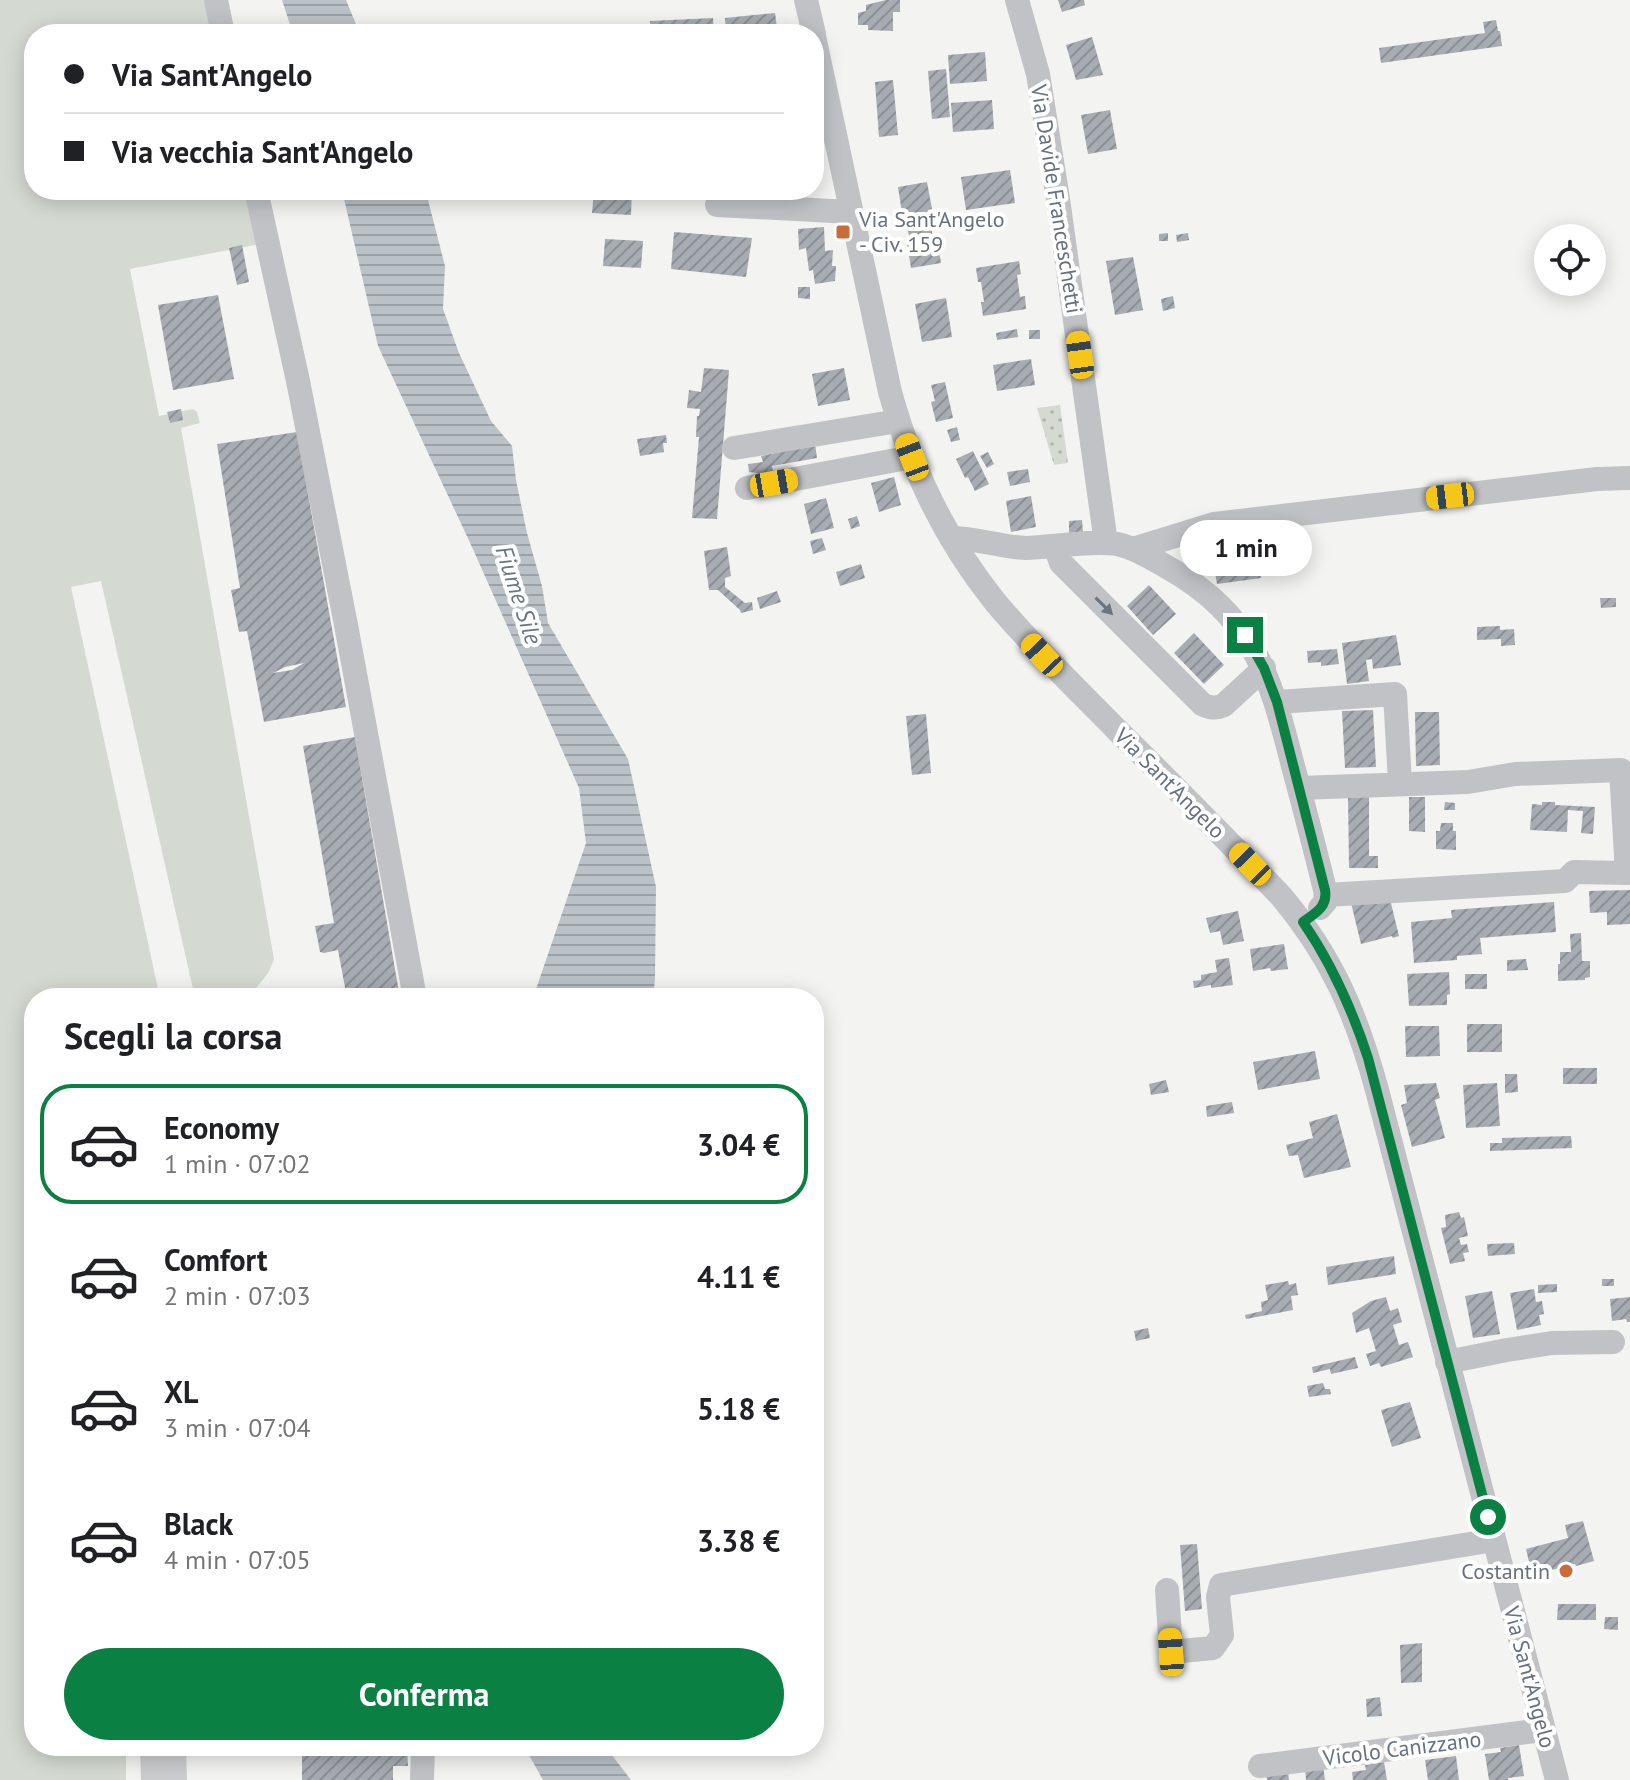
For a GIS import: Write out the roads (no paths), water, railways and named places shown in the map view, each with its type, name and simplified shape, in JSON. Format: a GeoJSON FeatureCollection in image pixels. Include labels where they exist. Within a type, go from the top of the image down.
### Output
{"type":"FeatureCollection","features":[{"type":"Feature","properties":{"kind":"street"},"geometry":{"type":"LineString","coordinates":[[216,0],[221,24]]}},
{"type":"Feature","properties":{"kind":"street","name":"Via Sant'Angelo"},"geometry":{"type":"LineString","coordinates":[[806,0],[811,24]]}},
{"type":"Feature","properties":{"kind":"street","name":"Via Davide Franceschetti"},"geometry":{"type":"LineString","coordinates":[[1017,0],[1038,74],[1106,543]]}},
{"type":"Feature","properties":{"kind":"street","name":"Via Sant'Angelo"},"geometry":{"type":"LineString","coordinates":[[824,83],[898,421],[936,511],[951,538],[1021,632],[1281,896],[1320,947],[1339,982],[1363,1044],[1557,1780]]}},
{"type":"Feature","properties":{"kind":"street"},"geometry":{"type":"LineString","coordinates":[[258,200],[346,625],[413,988]]}},
{"type":"Feature","properties":{"kind":"street"},"geometry":{"type":"LineString","coordinates":[[717,205],[851,212]]}},
{"type":"Feature","properties":{"kind":"street"},"geometry":{"type":"LineString","coordinates":[[734,448],[898,421]]}},
{"type":"Feature","properties":{"kind":"street"},"geometry":{"type":"LineString","coordinates":[[747,488],[912,457]]}},
{"type":"Feature","properties":{"kind":"street"},"geometry":{"type":"LineString","coordinates":[[1133,549],[1214,524],[1597,479],[1630,478]]}},
{"type":"Feature","properties":{"kind":"street"},"geometry":{"type":"LineString","coordinates":[[951,538],[982,540],[1013,547],[1106,543],[1133,549],[1186,578],[1212,599],[1245,635],[1264,668],[1277,702],[1326,895],[1323,906],[1303,922]]}},
{"type":"Feature","properties":{"kind":"street"},"geometry":{"type":"LineString","coordinates":[[1055,546],[1061,563],[1202,704],[1217,708],[1224,705],[1264,668]]}},
{"type":"Feature","properties":{"kind":"street"},"geometry":{"type":"LineString","coordinates":[[1277,702],[1395,694],[1400,783]]}},
{"type":"Feature","properties":{"kind":"street"},"geometry":{"type":"LineString","coordinates":[[1299,788],[1468,782],[1515,774],[1621,770],[1627,873],[1574,872],[1565,881],[1326,895]]}},
{"type":"Feature","properties":{"kind":"street"},"geometry":{"type":"LineString","coordinates":[[1447,1362],[1552,1343],[1613,1342]]}},
{"type":"Feature","properties":{"kind":"street"},"geometry":{"type":"LineString","coordinates":[[1167,1590],[1171,1652],[1213,1648],[1222,1635],[1218,1597],[1221,1585],[1494,1540]]}},
{"type":"Feature","properties":{"kind":"street","name":"Vicolo Canizzano"},"geometry":{"type":"LineString","coordinates":[[1260,1766],[1543,1730]]}},
{"type":"Feature","properties":{"kind":"street"},"geometry":{"type":"LineString","coordinates":[[422,1780],[423,1756]]}},
{"type":"Feature","properties":{"kind":"water"},"geometry":{"type":"Polygon","coordinates":[[[282,0],[346,0],[356,24],[290,24],[282,0]]]}},
{"type":"Feature","properties":{"kind":"water","name":"Fiume Sile"},"geometry":{"type":"Polygon","coordinates":[[[344,200],[428,200],[445,266],[443,309],[459,353],[491,421],[512,446],[516,480],[548,623],[628,759],[656,887],[654,988],[536,988],[586,843],[579,788],[378,346],[344,200]]]}},
{"type":"Feature","properties":{"kind":"water"},"geometry":{"type":"Polygon","coordinates":[[[530,1756],[613,1756],[631,1780],[543,1780],[530,1756]]]}},
{"type":"Feature","properties":{"kind":"place","name":"Via Sant'Angelo - Civ. 159"},"geometry":{"type":"Point","coordinates":[843,232]}},
{"type":"Feature","properties":{"kind":"place","name":"Costantin"},"geometry":{"type":"Point","coordinates":[1566,1571]}}]}
